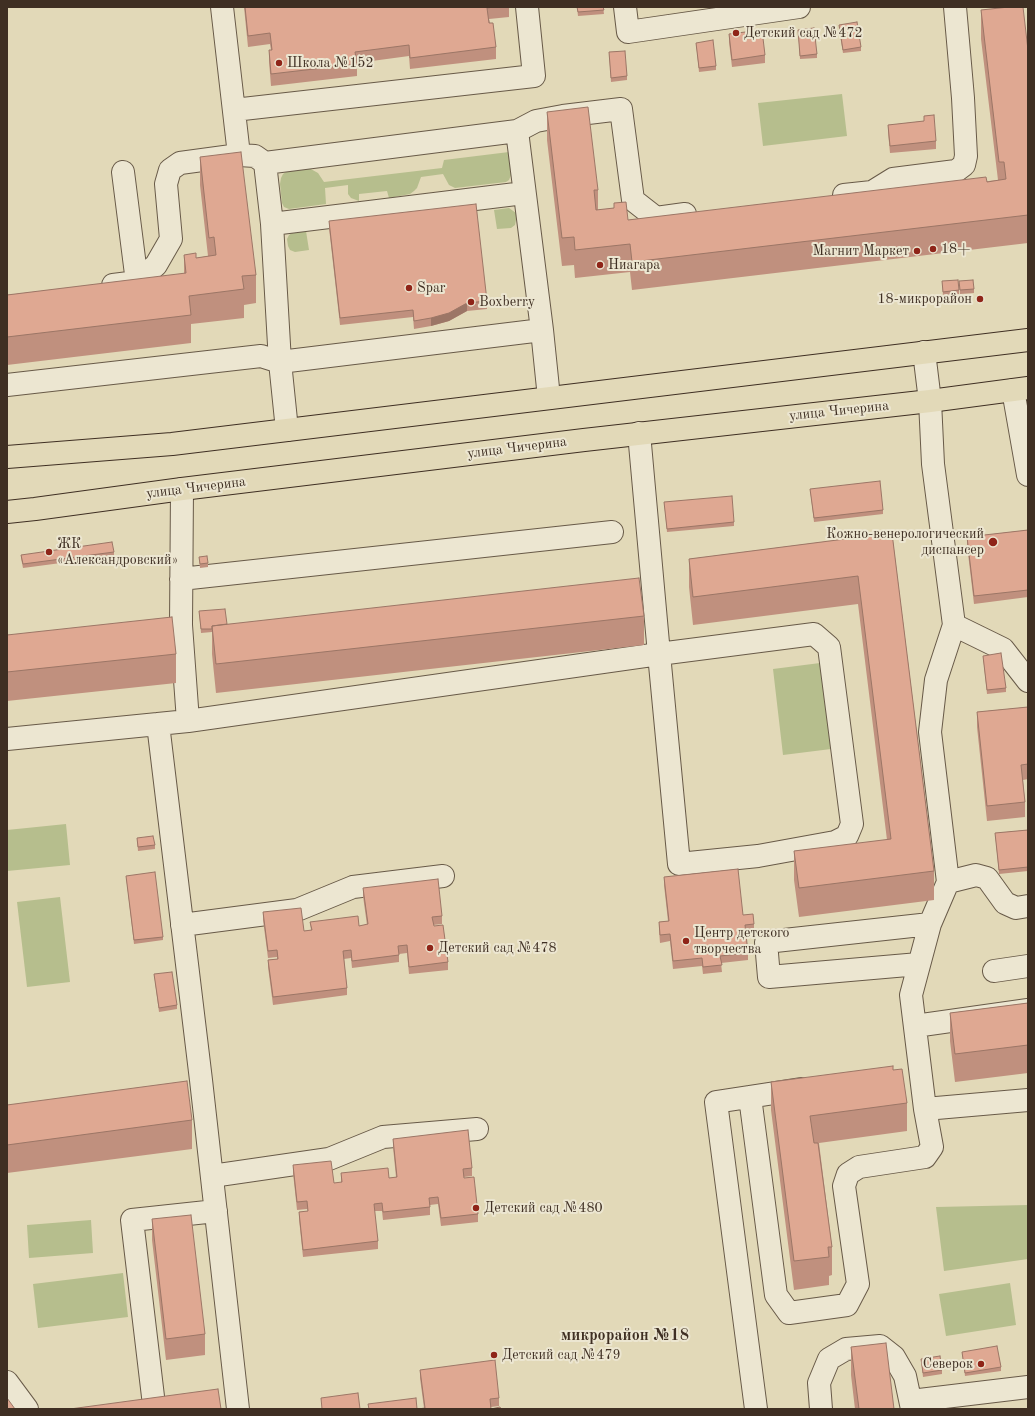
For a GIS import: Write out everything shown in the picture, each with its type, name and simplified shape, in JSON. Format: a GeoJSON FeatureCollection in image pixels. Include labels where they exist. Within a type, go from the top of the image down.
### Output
{"type":"FeatureCollection","features":[{"type":"Feature","properties":{"kind":"main road"},"geometry":{"type":"LineString","coordinates":[[7,457],[172,444],[1028,340]]}},
{"type":"Feature","properties":{"kind":"main road","name":"улица Чичерина"},"geometry":{"type":"LineString","coordinates":[[7,512],[639,433],[930,401],[1020,389]]}},
{"type":"Feature","properties":{"kind":"lane"},"geometry":{"type":"LineString","coordinates":[[222,7],[240,155]]}},
{"type":"Feature","properties":{"kind":"lane"},"geometry":{"type":"LineString","coordinates":[[234,110],[534,76],[527,7]]}},
{"type":"Feature","properties":{"kind":"lane"},"geometry":{"type":"LineString","coordinates":[[625,7],[628,32],[799,7]]}},
{"type":"Feature","properties":{"kind":"lane"},"geometry":{"type":"LineString","coordinates":[[822,198],[872,192],[893,179],[956,171],[964,165],[966,156],[963,98],[955,7]]}},
{"type":"Feature","properties":{"kind":"lane"},"geometry":{"type":"LineString","coordinates":[[93,288],[137,282],[156,265],[171,239],[166,184],[170,170],[180,163],[240,155],[255,156],[265,163],[517,131],[536,121],[622,108],[633,200],[656,218],[703,212]]}},
{"type":"Feature","properties":{"kind":"lane"},"geometry":{"type":"LineString","coordinates":[[517,131],[549,398]]}},
{"type":"Feature","properties":{"kind":"lane"},"geometry":{"type":"LineString","coordinates":[[265,163],[272,224],[280,362],[287,430]]}},
{"type":"Feature","properties":{"kind":"lane"},"geometry":{"type":"LineString","coordinates":[[123,172],[137,282]]}},
{"type":"Feature","properties":{"kind":"lane"},"geometry":{"type":"LineString","coordinates":[[272,224],[524,193]]}},
{"type":"Feature","properties":{"kind":"lane"},"geometry":{"type":"LineString","coordinates":[[7,385],[261,356],[280,362],[542,330]]}},
{"type":"Feature","properties":{"kind":"lane"},"geometry":{"type":"LineString","coordinates":[[750,1097],[776,1295],[789,1313],[847,1305],[858,1284],[844,1186],[848,1174],[859,1167],[925,1157],[932,1147],[925,1109],[911,995],[918,964],[930,924],[948,882],[930,732],[936,680],[954,625],[933,464],[930,401],[924,352]]}},
{"type":"Feature","properties":{"kind":"lane"},"geometry":{"type":"LineString","coordinates":[[1020,389],[1028,475]]}},
{"type":"Feature","properties":{"kind":"lane"},"geometry":{"type":"LineString","coordinates":[[7,739],[188,721],[659,654],[814,634],[829,647],[852,824],[847,836],[835,842],[758,856],[679,864],[659,654],[639,433]]}},
{"type":"Feature","properties":{"kind":"lane"},"geometry":{"type":"LineString","coordinates":[[182,489],[182,579],[173,626],[188,721]]}},
{"type":"Feature","properties":{"kind":"lane"},"geometry":{"type":"LineString","coordinates":[[182,579],[612,532]]}},
{"type":"Feature","properties":{"kind":"lane"},"geometry":{"type":"LineString","coordinates":[[954,625],[1003,649],[1028,681]]}},
{"type":"Feature","properties":{"kind":"lane"},"geometry":{"type":"LineString","coordinates":[[158,724],[182,924],[193,1081],[212,1176],[237,1402],[214,1398]]}},
{"type":"Feature","properties":{"kind":"lane"},"geometry":{"type":"LineString","coordinates":[[948,882],[976,875],[986,878],[1005,903],[1016,908],[1028,906]]}},
{"type":"Feature","properties":{"kind":"lane"},"geometry":{"type":"LineString","coordinates":[[182,924],[296,910],[353,887],[443,876]]}},
{"type":"Feature","properties":{"kind":"lane"},"geometry":{"type":"LineString","coordinates":[[918,964],[769,976],[766,942],[930,924]]}},
{"type":"Feature","properties":{"kind":"lane"},"geometry":{"type":"LineString","coordinates":[[994,971],[1028,966]]}},
{"type":"Feature","properties":{"kind":"lane"},"geometry":{"type":"LineString","coordinates":[[915,1026],[1028,1010]]}},
{"type":"Feature","properties":{"kind":"lane"},"geometry":{"type":"LineString","coordinates":[[898,1076],[921,1072]]}},
{"type":"Feature","properties":{"kind":"lane"},"geometry":{"type":"LineString","coordinates":[[756,1409],[716,1102],[820,1087]]}},
{"type":"Feature","properties":{"kind":"lane"},"geometry":{"type":"LineString","coordinates":[[925,1109],[1028,1100]]}},
{"type":"Feature","properties":{"kind":"lane"},"geometry":{"type":"LineString","coordinates":[[212,1176],[329,1159],[383,1137],[477,1129]]}},
{"type":"Feature","properties":{"kind":"lane"},"geometry":{"type":"LineString","coordinates":[[176,1402],[146,1406],[132,1220],[216,1211]]}},
{"type":"Feature","properties":{"kind":"lane"},"geometry":{"type":"LineString","coordinates":[[821,1409],[819,1382],[829,1359],[846,1349],[880,1346],[894,1357],[905,1376],[912,1405],[1028,1387]]}},
{"type":"Feature","properties":{"kind":"lane"},"geometry":{"type":"LineString","coordinates":[[7,1382],[27,1409]]}},
{"type":"Feature","properties":{"kind":"green space"},"geometry":{"type":"Polygon","coordinates":[[[842,94],[847,136],[763,146],[758,103],[842,94]]]}},
{"type":"Feature","properties":{"kind":"green space"},"geometry":{"type":"Polygon","coordinates":[[[509,152],[511,175],[509,180],[506,182],[455,188],[449,185],[443,174],[421,177],[417,188],[410,194],[389,198],[387,191],[359,194],[359,201],[351,198],[348,194],[348,185],[325,188],[326,204],[289,209],[284,207],[282,203],[280,184],[281,178],[283,174],[289,170],[309,168],[318,173],[324,182],[442,168],[444,160],[509,152]]]}},
{"type":"Feature","properties":{"kind":"green space"},"geometry":{"type":"Polygon","coordinates":[[[509,208],[516,213],[515,225],[511,228],[497,229],[494,210],[509,208]]]}},
{"type":"Feature","properties":{"kind":"green space"},"geometry":{"type":"Polygon","coordinates":[[[306,231],[309,250],[295,252],[290,250],[287,239],[289,235],[293,232],[306,231]]]}},
{"type":"Feature","properties":{"kind":"green space"},"geometry":{"type":"Polygon","coordinates":[[[820,663],[831,749],[783,755],[773,669],[820,663]]]}},
{"type":"Feature","properties":{"kind":"green space"},"geometry":{"type":"Polygon","coordinates":[[[66,824],[70,865],[7,871],[7,830],[66,824]]]}},
{"type":"Feature","properties":{"kind":"green space"},"geometry":{"type":"Polygon","coordinates":[[[60,897],[70,982],[27,987],[17,902],[60,897]]]}},
{"type":"Feature","properties":{"kind":"green space"},"geometry":{"type":"Polygon","coordinates":[[[1028,1205],[1028,1259],[944,1271],[936,1207],[1028,1205]]]}},
{"type":"Feature","properties":{"kind":"green space"},"geometry":{"type":"Polygon","coordinates":[[[91,1220],[93,1253],[29,1258],[27,1225],[91,1220]]]}},
{"type":"Feature","properties":{"kind":"green space"},"geometry":{"type":"Polygon","coordinates":[[[123,1273],[128,1317],[38,1328],[33,1284],[123,1273]]]}},
{"type":"Feature","properties":{"kind":"green space"},"geometry":{"type":"Polygon","coordinates":[[[1010,1283],[1016,1325],[946,1336],[939,1294],[1010,1283]]]}},
{"type":"Feature","properties":{"kind":"building"},"geometry":{"type":"Polygon","coordinates":[[[245,7],[494,7],[487,8],[489,23],[493,23],[496,47],[410,58],[409,45],[355,52],[357,64],[271,74],[269,50],[272,50],[270,33],[248,36],[245,7]]]}},
{"type":"Feature","properties":{"kind":"building"},"geometry":{"type":"Polygon","coordinates":[[[577,7],[603,7],[604,10],[578,12],[577,7]]]}},
{"type":"Feature","properties":{"kind":"building"},"geometry":{"type":"Polygon","coordinates":[[[1023,7],[1028,50],[1028,215],[632,262],[630,244],[575,250],[574,237],[562,238],[547,112],[588,107],[598,190],[594,190],[596,210],[614,208],[614,203],[626,202],[628,220],[986,177],[987,182],[1006,179],[1004,162],[999,162],[981,10],[1023,7]]]}},
{"type":"Feature","properties":{"kind":"building"},"geometry":{"type":"Polygon","coordinates":[[[857,22],[861,47],[843,50],[839,25],[857,22]]]}},
{"type":"Feature","properties":{"kind":"building"},"geometry":{"type":"Polygon","coordinates":[[[814,28],[817,54],[800,56],[798,30],[814,28]]]}},
{"type":"Feature","properties":{"kind":"building"},"geometry":{"type":"Polygon","coordinates":[[[762,30],[765,55],[732,60],[729,34],[762,30]]]}},
{"type":"Feature","properties":{"kind":"building"},"geometry":{"type":"Polygon","coordinates":[[[713,40],[716,66],[699,68],[696,43],[713,40]]]}},
{"type":"Feature","properties":{"kind":"building"},"geometry":{"type":"Polygon","coordinates":[[[625,51],[627,76],[611,78],[609,52],[625,51]]]}},
{"type":"Feature","properties":{"kind":"building"},"geometry":{"type":"Polygon","coordinates":[[[934,115],[936,141],[890,146],[888,125],[924,121],[924,116],[934,115]]]}},
{"type":"Feature","properties":{"kind":"building"},"geometry":{"type":"Polygon","coordinates":[[[241,152],[256,275],[242,276],[244,289],[189,296],[191,315],[7,337],[7,295],[186,273],[184,255],[196,253],[196,258],[216,255],[214,237],[209,238],[200,157],[241,152]]]}},
{"type":"Feature","properties":{"kind":"building"},"geometry":{"type":"Polygon","coordinates":[[[476,204],[487,301],[467,303],[449,313],[414,321],[413,310],[340,318],[329,221],[476,204]]]}},
{"type":"Feature","properties":{"kind":"building"},"geometry":{"type":"Polygon","coordinates":[[[958,280],[959,290],[943,292],[942,281],[958,280]]]}},
{"type":"Feature","properties":{"kind":"building"},"geometry":{"type":"Polygon","coordinates":[[[973,280],[974,289],[960,290],[959,281],[973,280]]]}},
{"type":"Feature","properties":{"kind":"building"},"geometry":{"type":"Polygon","coordinates":[[[880,481],[883,510],[814,518],[810,489],[880,481]]]}},
{"type":"Feature","properties":{"kind":"building"},"geometry":{"type":"Polygon","coordinates":[[[732,496],[734,522],[667,529],[664,502],[732,496]]]}},
{"type":"Feature","properties":{"kind":"building"},"geometry":{"type":"Polygon","coordinates":[[[1028,530],[1028,590],[974,596],[967,537],[1028,530]]]}},
{"type":"Feature","properties":{"kind":"building"},"geometry":{"type":"Polygon","coordinates":[[[892,533],[934,871],[799,888],[794,851],[891,839],[858,576],[693,597],[689,559],[892,533]]]}},
{"type":"Feature","properties":{"kind":"building"},"geometry":{"type":"Polygon","coordinates":[[[112,542],[114,552],[23,564],[21,555],[112,542]]]}},
{"type":"Feature","properties":{"kind":"building"},"geometry":{"type":"Polygon","coordinates":[[[207,556],[208,563],[200,564],[199,557],[207,556]]]}},
{"type":"Feature","properties":{"kind":"building"},"geometry":{"type":"Polygon","coordinates":[[[639,578],[644,616],[216,664],[212,626],[639,578]]]}},
{"type":"Feature","properties":{"kind":"building"},"geometry":{"type":"Polygon","coordinates":[[[225,609],[227,624],[212,626],[212,629],[201,629],[199,611],[225,609]]]}},
{"type":"Feature","properties":{"kind":"building"},"geometry":{"type":"Polygon","coordinates":[[[172,617],[176,654],[7,672],[7,635],[172,617]]]}},
{"type":"Feature","properties":{"kind":"building"},"geometry":{"type":"Polygon","coordinates":[[[1001,653],[1006,688],[987,690],[983,656],[1001,653]]]}},
{"type":"Feature","properties":{"kind":"building"},"geometry":{"type":"Polygon","coordinates":[[[1028,707],[1028,764],[1021,765],[1025,802],[987,806],[977,712],[1028,707]]]}},
{"type":"Feature","properties":{"kind":"building"},"geometry":{"type":"Polygon","coordinates":[[[1028,830],[1028,867],[999,870],[995,833],[1028,830]]]}},
{"type":"Feature","properties":{"kind":"building"},"geometry":{"type":"Polygon","coordinates":[[[153,836],[155,845],[138,847],[137,838],[153,836]]]}},
{"type":"Feature","properties":{"kind":"building"},"geometry":{"type":"Polygon","coordinates":[[[738,869],[743,915],[753,914],[754,924],[745,925],[748,953],[720,956],[722,965],[703,967],[702,958],[673,961],[670,934],[660,935],[659,922],[669,921],[664,877],[738,869]]]}},
{"type":"Feature","properties":{"kind":"building"},"geometry":{"type":"Polygon","coordinates":[[[155,872],[163,937],[134,940],[126,876],[155,872]]]}},
{"type":"Feature","properties":{"kind":"building"},"geometry":{"type":"Polygon","coordinates":[[[438,879],[442,916],[432,917],[434,926],[443,925],[448,962],[409,967],[407,945],[398,946],[399,955],[352,961],[351,950],[343,951],[347,988],[273,997],[268,960],[278,959],[277,950],[268,951],[263,912],[301,908],[304,931],[312,930],[310,922],[358,916],[359,926],[368,924],[363,888],[438,879]]]}},
{"type":"Feature","properties":{"kind":"building"},"geometry":{"type":"Polygon","coordinates":[[[172,972],[177,1005],[159,1008],[154,974],[172,972]]]}},
{"type":"Feature","properties":{"kind":"building"},"geometry":{"type":"Polygon","coordinates":[[[1028,1003],[1028,1045],[955,1054],[950,1013],[1028,1003]]]}},
{"type":"Feature","properties":{"kind":"building"},"geometry":{"type":"Polygon","coordinates":[[[893,1066],[893,1070],[902,1069],[907,1103],[810,1116],[814,1143],[818,1143],[832,1247],[828,1247],[829,1257],[794,1261],[771,1082],[893,1066]]]}},
{"type":"Feature","properties":{"kind":"building"},"geometry":{"type":"Polygon","coordinates":[[[187,1081],[192,1120],[7,1145],[7,1105],[187,1081]]]}},
{"type":"Feature","properties":{"kind":"building"},"geometry":{"type":"Polygon","coordinates":[[[468,1130],[472,1168],[463,1169],[464,1178],[474,1177],[478,1214],[441,1218],[438,1197],[429,1198],[430,1207],[383,1212],[382,1203],[374,1204],[378,1241],[303,1250],[299,1212],[308,1211],[307,1201],[297,1202],[293,1165],[331,1161],[334,1183],[342,1182],[341,1173],[388,1168],[389,1178],[397,1177],[393,1139],[468,1130]]]}},
{"type":"Feature","properties":{"kind":"building"},"geometry":{"type":"Polygon","coordinates":[[[191,1215],[205,1334],[166,1339],[152,1219],[191,1215]]]}},
{"type":"Feature","properties":{"kind":"building"},"geometry":{"type":"Polygon","coordinates":[[[886,1343],[894,1409],[859,1409],[851,1347],[886,1343]]]}},
{"type":"Feature","properties":{"kind":"building","name":"Северок"},"geometry":{"type":"Polygon","coordinates":[[[997,1346],[1001,1367],[965,1373],[962,1352],[997,1346]]]}},
{"type":"Feature","properties":{"kind":"building"},"geometry":{"type":"Polygon","coordinates":[[[940,1356],[942,1370],[923,1373],[921,1359],[940,1356]]]}},
{"type":"Feature","properties":{"kind":"building"},"geometry":{"type":"Polygon","coordinates":[[[495,1360],[499,1398],[490,1399],[491,1409],[418,1409],[425,1408],[420,1370],[495,1360]]]}},
{"type":"Feature","properties":{"kind":"building"},"geometry":{"type":"Polygon","coordinates":[[[218,1389],[221,1409],[70,1409],[218,1389]]]}},
{"type":"Feature","properties":{"kind":"building"},"geometry":{"type":"Polygon","coordinates":[[[358,1393],[360,1409],[322,1409],[321,1398],[358,1393]]]}},
{"type":"Feature","properties":{"kind":"building"},"geometry":{"type":"Polygon","coordinates":[[[7,1398],[15,1409],[7,1409],[7,1398]]]}},
{"type":"Feature","properties":{"kind":"building"},"geometry":{"type":"Polygon","coordinates":[[[416,1398],[417,1409],[369,1409],[368,1404],[416,1398]]]}},
{"type":"Feature","properties":{"kind":"place","name":"Детский сад №472"},"geometry":{"type":"Point","coordinates":[736,33]}},
{"type":"Feature","properties":{"kind":"place","name":"Школа №152"},"geometry":{"type":"Point","coordinates":[279,63]}},
{"type":"Feature","properties":{"kind":"place","name":"18+"},"geometry":{"type":"Point","coordinates":[933,249]}},
{"type":"Feature","properties":{"kind":"place","name":"Магнит Маркет"},"geometry":{"type":"Point","coordinates":[917,251]}},
{"type":"Feature","properties":{"kind":"place","name":"Ниагара"},"geometry":{"type":"Point","coordinates":[600,265]}},
{"type":"Feature","properties":{"kind":"place","name":"Spar"},"geometry":{"type":"Point","coordinates":[409,288]}},
{"type":"Feature","properties":{"kind":"place","name":"18-микрорайон"},"geometry":{"type":"Point","coordinates":[980,299]}},
{"type":"Feature","properties":{"kind":"place","name":"Boxberry"},"geometry":{"type":"Point","coordinates":[471,302]}},
{"type":"Feature","properties":{"kind":"place","name":"Кожно-венерологический диспансер"},"geometry":{"type":"Point","coordinates":[993,542]}},
{"type":"Feature","properties":{"kind":"place","name":"ЖК «Александровский»"},"geometry":{"type":"Point","coordinates":[49,552]}},
{"type":"Feature","properties":{"kind":"place","name":"Центр детского творчества"},"geometry":{"type":"Point","coordinates":[686,941]}},
{"type":"Feature","properties":{"kind":"place","name":"Детский сад №478"},"geometry":{"type":"Point","coordinates":[430,948]}},
{"type":"Feature","properties":{"kind":"place","name":"Детский сад №480"},"geometry":{"type":"Point","coordinates":[476,1208]}},
{"type":"Feature","properties":{"kind":"place","name":"Детский сад №479"},"geometry":{"type":"Point","coordinates":[494,1355]}},
{"type":"Feature","properties":{"kind":"place","name":"Северок"},"geometry":{"type":"Point","coordinates":[981,1364]}},
{"type":"Feature","properties":{"kind":"district","name":"микрорайон №18"},"geometry":{"type":"Point","coordinates":[625,1336]}}]}
